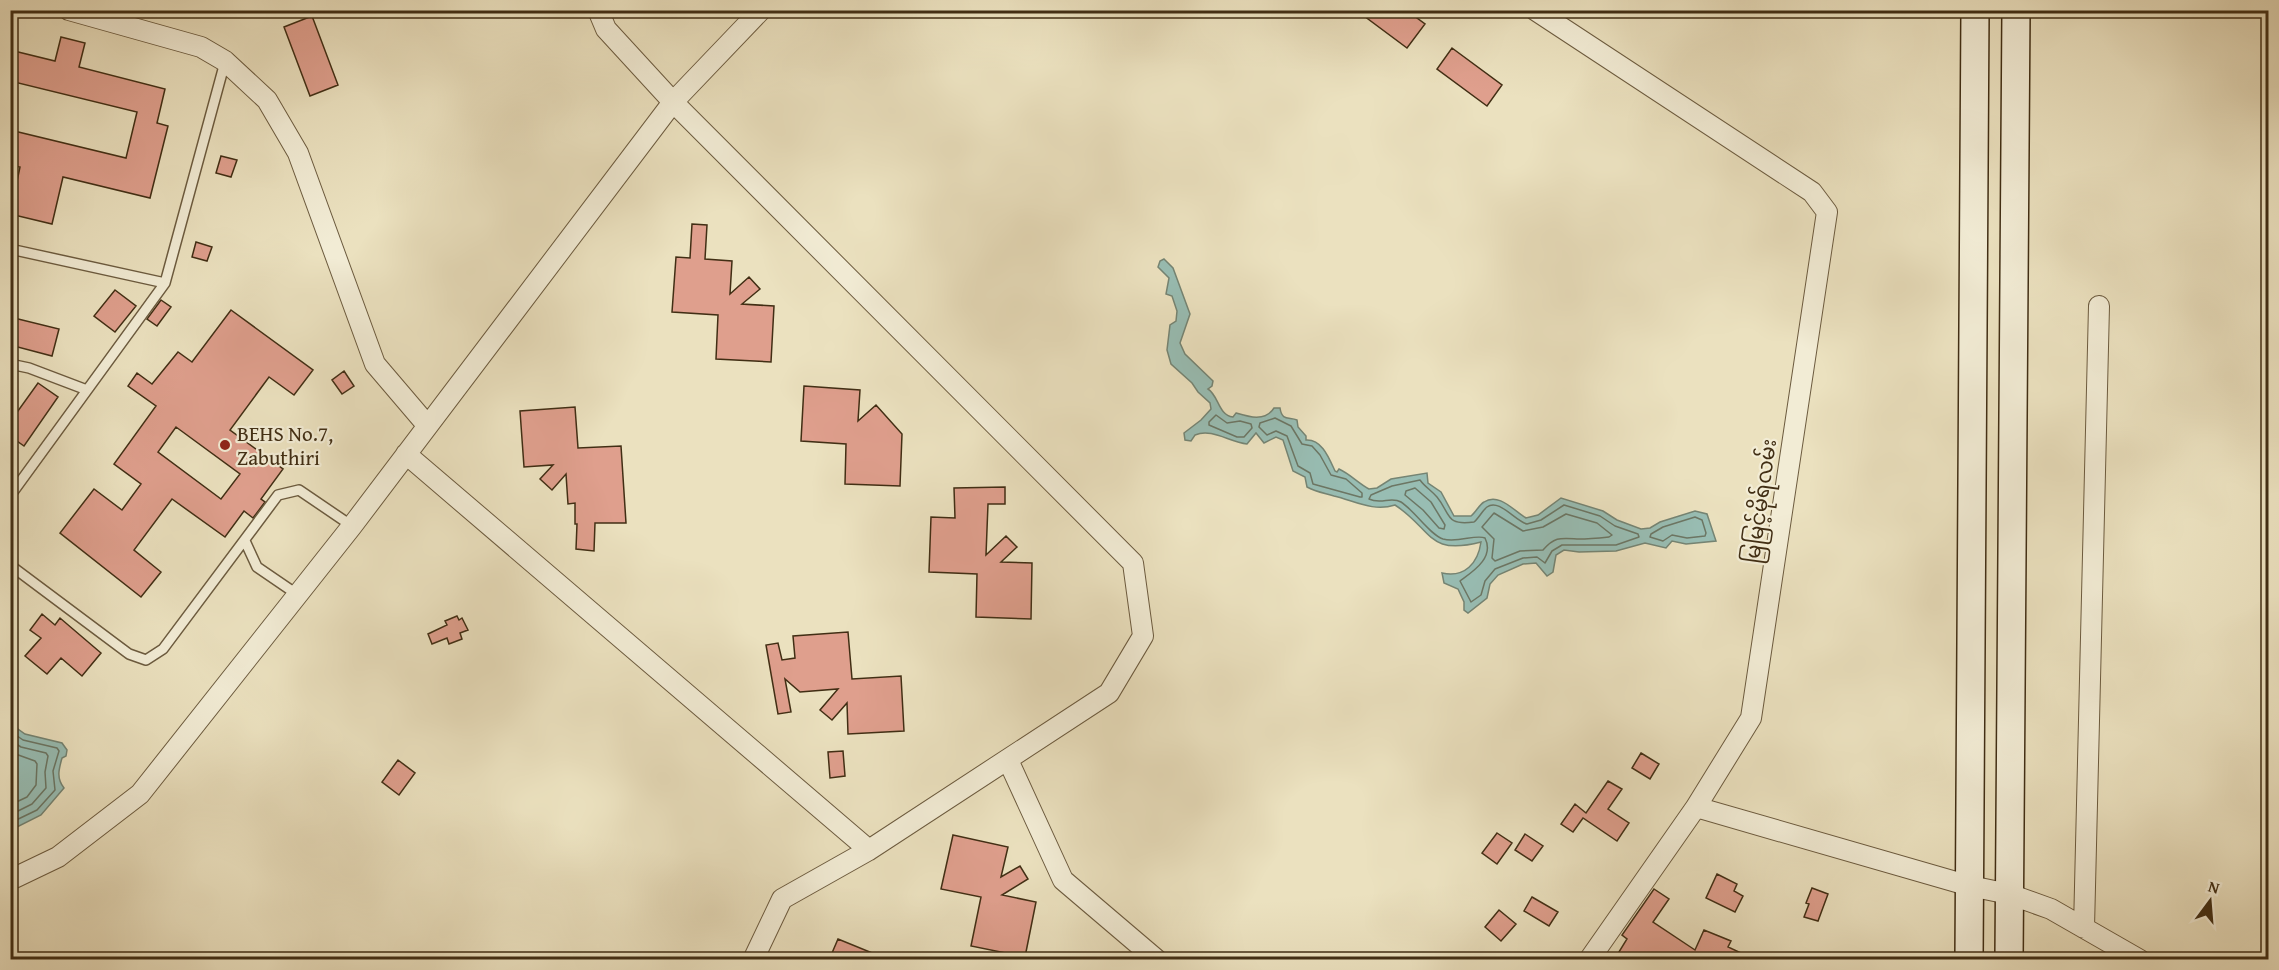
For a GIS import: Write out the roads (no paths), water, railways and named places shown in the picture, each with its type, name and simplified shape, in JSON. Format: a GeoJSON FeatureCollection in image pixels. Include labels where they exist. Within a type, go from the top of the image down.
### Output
{"type":"FeatureCollection","features":[{"type":"Feature","properties":{"kind":"main road"},"geometry":{"type":"LineString","coordinates":[[1969,960],[1975,10]]}},
{"type":"Feature","properties":{"kind":"main road"},"geometry":{"type":"LineString","coordinates":[[2009,960],[2016,10]]}},
{"type":"Feature","properties":{"kind":"street"},"geometry":{"type":"LineString","coordinates":[[69,10],[201,47],[225,61],[267,100],[298,153],[375,364],[427,425]]}},
{"type":"Feature","properties":{"kind":"street"},"geometry":{"type":"LineString","coordinates":[[598,10],[606,29],[673,102],[1133,563],[1143,636],[1109,693],[869,850],[782,899],[753,960]]}},
{"type":"Feature","properties":{"kind":"street"},"geometry":{"type":"LineString","coordinates":[[10,880],[58,857],[140,794],[352,526],[673,102],[761,10]]}},
{"type":"Feature","properties":{"kind":"street","name":"မြမြင့်မိုရ်လမ်း"},"geometry":{"type":"LineString","coordinates":[[1535,10],[1812,192],[1827,212],[1751,718],[1696,807],[1589,960]]}},
{"type":"Feature","properties":{"kind":"street"},"geometry":{"type":"LineString","coordinates":[[2084,928],[2099,306]]}},
{"type":"Feature","properties":{"kind":"street"},"geometry":{"type":"LineString","coordinates":[[406,454],[869,850]]}},
{"type":"Feature","properties":{"kind":"street"},"geometry":{"type":"LineString","coordinates":[[1008,760],[1063,880],[1157,960]]}},
{"type":"Feature","properties":{"kind":"street"},"geometry":{"type":"LineString","coordinates":[[1696,807],[1970,886],[2009,894],[2051,909],[2140,960]]}},
{"type":"Feature","properties":{"kind":"lane"},"geometry":{"type":"LineString","coordinates":[[10,496],[165,283],[225,61]]}},
{"type":"Feature","properties":{"kind":"lane"},"geometry":{"type":"LineString","coordinates":[[10,249],[165,283]]}},
{"type":"Feature","properties":{"kind":"lane"},"geometry":{"type":"LineString","coordinates":[[10,364],[29,368],[87,390]]}},
{"type":"Feature","properties":{"kind":"lane"},"geometry":{"type":"LineString","coordinates":[[10,565],[129,654],[146,660],[163,649],[278,495],[299,489],[352,526]]}},
{"type":"Feature","properties":{"kind":"lane"},"geometry":{"type":"LineString","coordinates":[[244,541],[257,567],[298,595]]}},
{"type":"Feature","properties":{"kind":"water"},"geometry":{"type":"Polygon","coordinates":[[[1164,259],[1173,268],[1190,314],[1180,343],[1185,354],[1213,381],[1212,386],[1208,389],[1224,413],[1233,417],[1236,413],[1261,417],[1274,408],[1280,408],[1284,417],[1297,420],[1298,427],[1306,436],[1306,440],[1321,446],[1335,471],[1339,469],[1343,471],[1369,489],[1377,488],[1391,479],[1427,473],[1428,483],[1441,492],[1454,516],[1471,516],[1484,502],[1495,499],[1526,518],[1538,515],[1561,498],[1603,511],[1617,520],[1641,529],[1650,528],[1660,522],[1695,511],[1707,514],[1716,541],[1686,544],[1672,541],[1666,548],[1645,543],[1616,551],[1564,550],[1556,555],[1553,572],[1547,576],[1536,563],[1523,564],[1498,575],[1490,584],[1487,598],[1468,613],[1464,610],[1464,602],[1458,589],[1444,583],[1442,573],[1464,571],[1477,556],[1481,542],[1450,546],[1440,543],[1395,505],[1372,507],[1307,487],[1305,477],[1293,471],[1283,440],[1276,437],[1264,443],[1256,433],[1247,444],[1214,434],[1201,433],[1195,435],[1191,441],[1185,440],[1184,433],[1211,409],[1210,403],[1171,364],[1167,350],[1170,325],[1176,321],[1177,311],[1172,296],[1166,294],[1169,278],[1158,267],[1160,261],[1164,259]]]}},
{"type":"Feature","properties":{"kind":"water"},"geometry":{"type":"Polygon","coordinates":[[[11,724],[25,734],[62,743],[67,750],[66,756],[62,758],[59,773],[64,788],[41,815],[11,830],[11,724]]]}},
{"type":"Feature","properties":{"kind":"place","name":"BEHS No.7, Zabuthiri"},"geometry":{"type":"Point","coordinates":[225,445]}}]}
